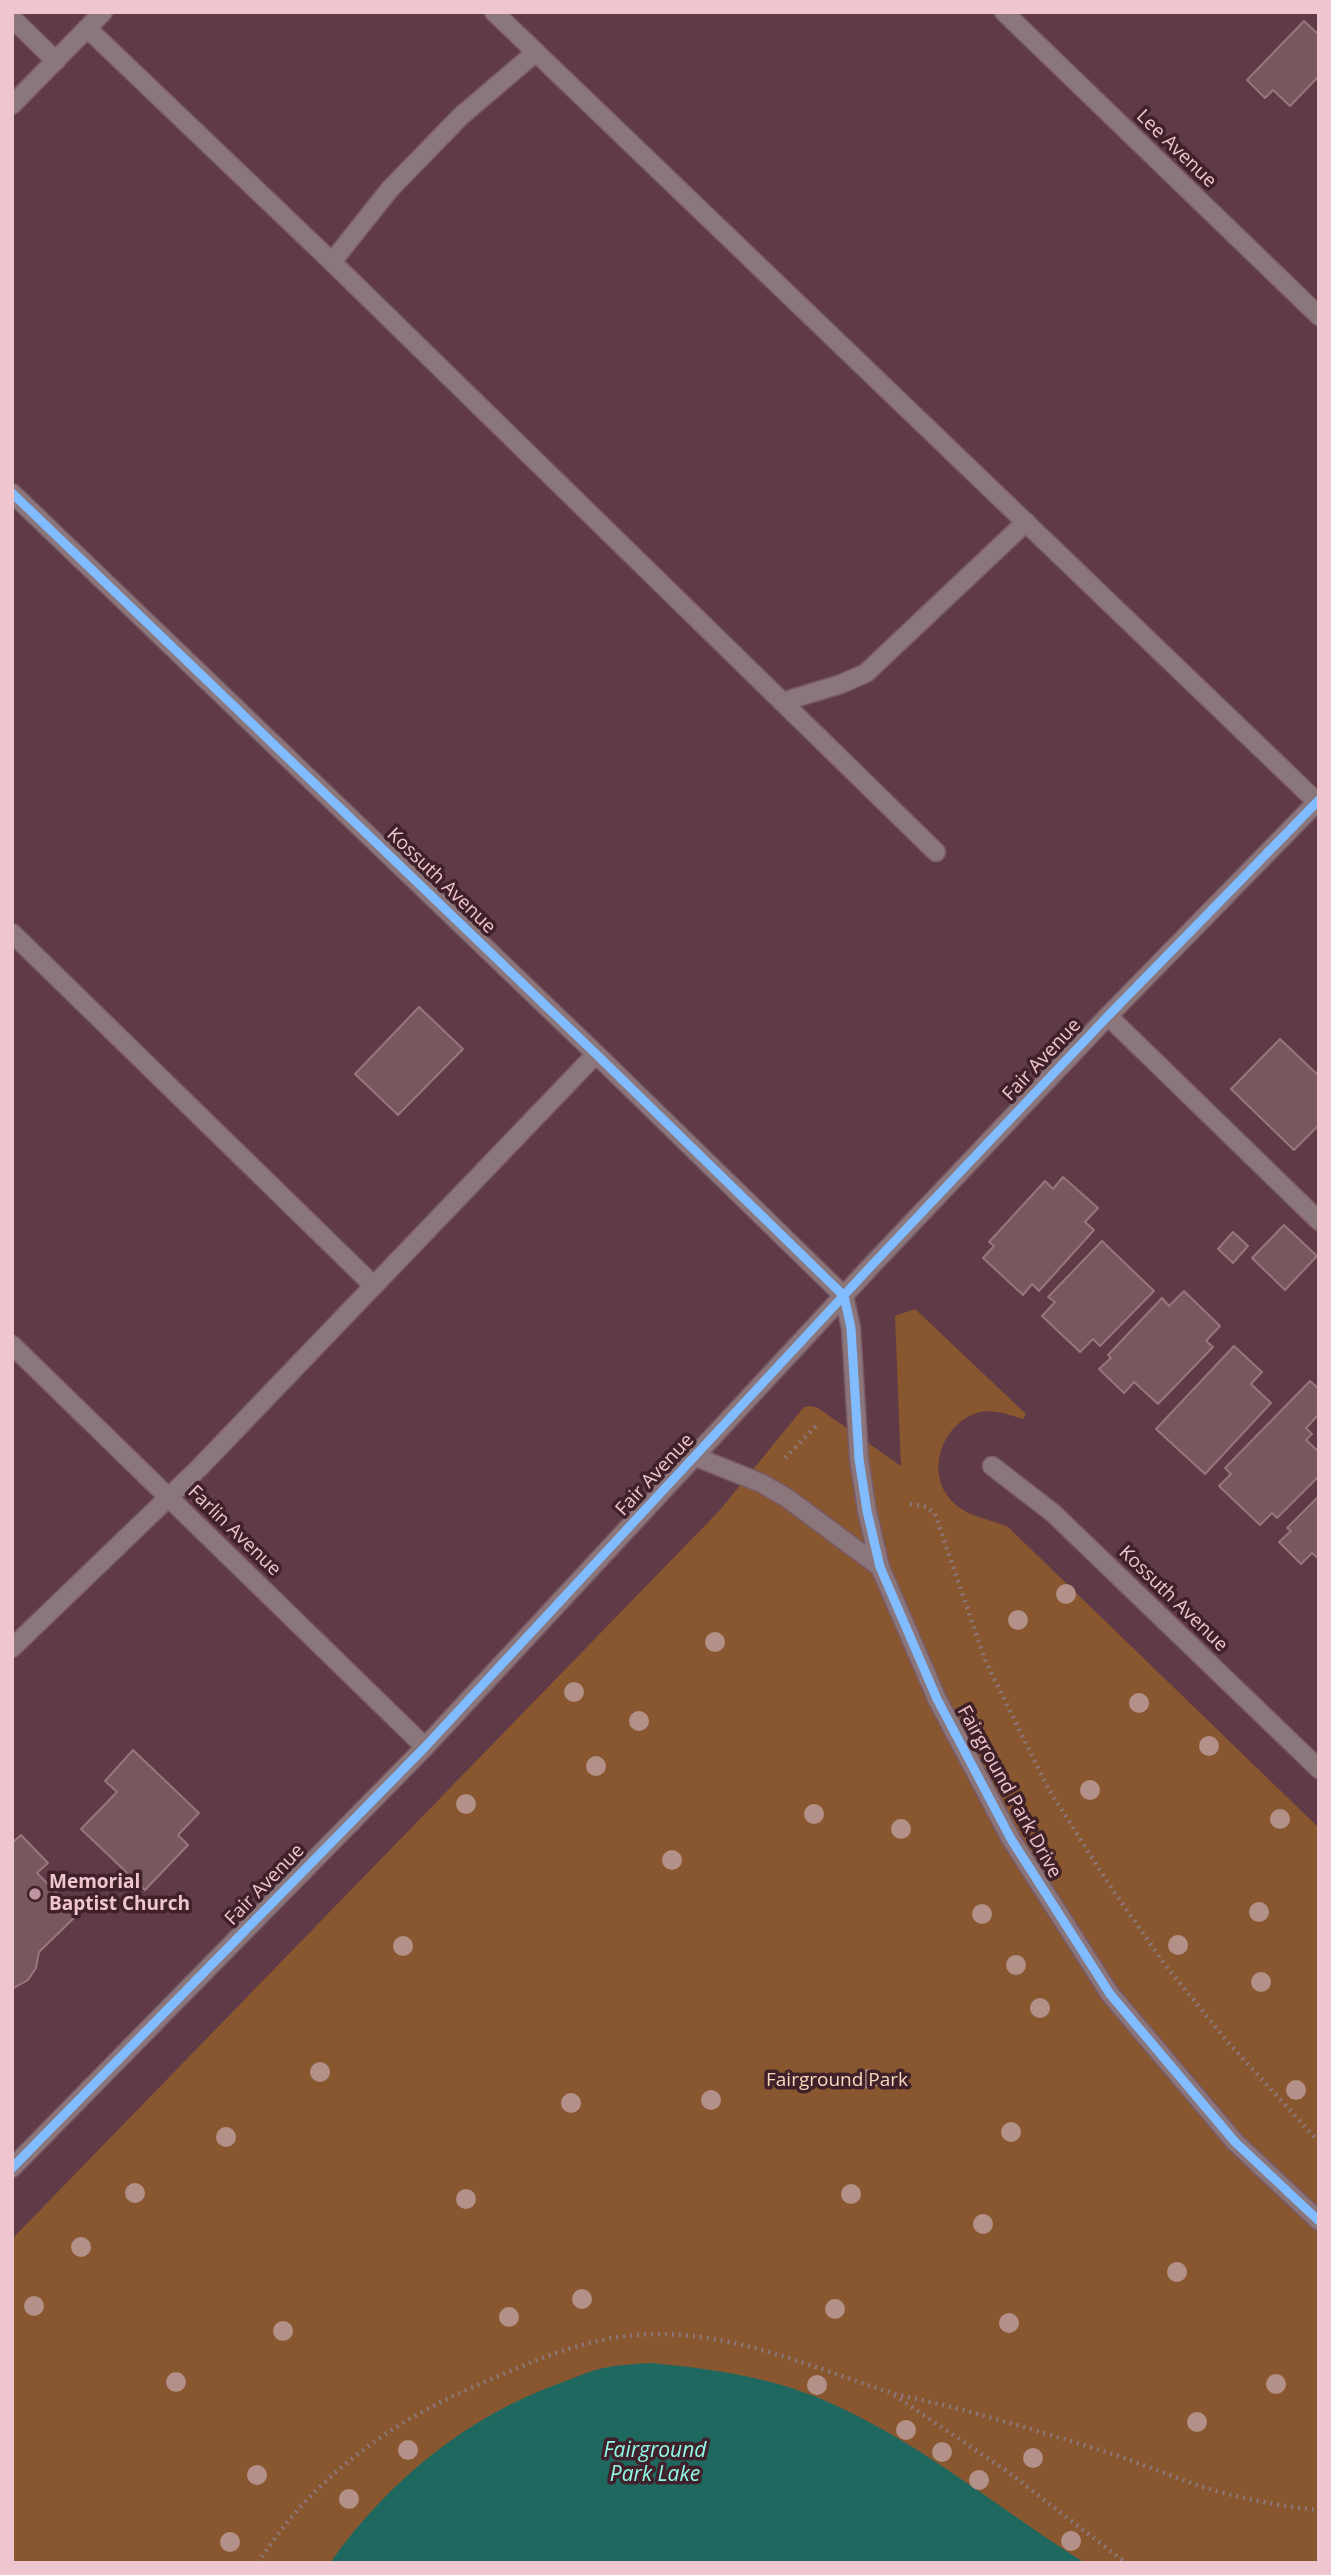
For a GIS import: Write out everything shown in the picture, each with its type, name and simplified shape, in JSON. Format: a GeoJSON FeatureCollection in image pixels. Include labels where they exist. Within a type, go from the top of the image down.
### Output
{"type":"FeatureCollection","features":[{"type":"Feature","properties":{"kind":"street"},"geometry":{"type":"LineString","coordinates":[[12,106],[103,12]]}},
{"type":"Feature","properties":{"kind":"street"},"geometry":{"type":"LineString","coordinates":[[494,12],[1318,801]]}},
{"type":"Feature","properties":{"kind":"street","name":"Lee Avenue"},"geometry":{"type":"LineString","coordinates":[[1004,12],[1319,316]]}},
{"type":"Feature","properties":{"kind":"street"},"geometry":{"type":"LineString","coordinates":[[12,19],[56,61]]}},
{"type":"Feature","properties":{"kind":"street"},"geometry":{"type":"LineString","coordinates":[[87,28],[332,262],[936,852]]}},
{"type":"Feature","properties":{"kind":"street"},"geometry":{"type":"LineString","coordinates":[[332,262],[390,189],[461,116],[536,52]]}},
{"type":"Feature","properties":{"kind":"street","name":"Kossuth Avenue"},"geometry":{"type":"LineString","coordinates":[[12,493],[844,1296]]}},
{"type":"Feature","properties":{"kind":"street"},"geometry":{"type":"LineString","coordinates":[[782,702],[841,684],[866,673],[1026,522]]}},
{"type":"Feature","properties":{"kind":"street","name":"Fair Avenue"},"geometry":{"type":"LineString","coordinates":[[12,2168],[425,1747],[1108,1016],[1318,801]]}},
{"type":"Feature","properties":{"kind":"street"},"geometry":{"type":"LineString","coordinates":[[12,933],[373,1285]]}},
{"type":"Feature","properties":{"kind":"street"},"geometry":{"type":"LineString","coordinates":[[1108,1016],[1319,1221]]}},
{"type":"Feature","properties":{"kind":"street"},"geometry":{"type":"LineString","coordinates":[[12,1647],[169,1498],[596,1054]]}},
{"type":"Feature","properties":{"kind":"street","name":"Fairground Park Drive"},"geometry":{"type":"LineString","coordinates":[[844,1296],[851,1328],[859,1460],[867,1511],[880,1567],[937,1699],[1011,1839],[1110,1994],[1235,2142],[1319,2221]]}},
{"type":"Feature","properties":{"kind":"street","name":"Farlin Avenue"},"geometry":{"type":"LineString","coordinates":[[12,1345],[425,1747]]}},
{"type":"Feature","properties":{"kind":"street"},"geometry":{"type":"LineString","coordinates":[[696,1457],[761,1483],[787,1498],[880,1567]]}},
{"type":"Feature","properties":{"kind":"street","name":"Kossuth Avenue"},"geometry":{"type":"LineString","coordinates":[[992,1465],[1054,1513],[1319,1769]]}},
{"type":"Feature","properties":{"kind":"path"},"geometry":{"type":"LineString","coordinates":[[782,1460],[818,1424]]}},
{"type":"Feature","properties":{"kind":"path"},"geometry":{"type":"LineString","coordinates":[[910,1504],[927,1507],[935,1514],[985,1660],[1048,1788],[1103,1875],[1183,1987],[1226,2040],[1319,2142]]}},
{"type":"Feature","properties":{"kind":"path"},"geometry":{"type":"LineString","coordinates":[[258,2563],[278,2530],[338,2469],[385,2434],[435,2404],[511,2371],[587,2342],[636,2335],[684,2334],[744,2346],[890,2392],[1105,2451],[1215,2490],[1280,2506],[1319,2510]]}},
{"type":"Feature","properties":{"kind":"path"},"geometry":{"type":"LineString","coordinates":[[890,2392],[1008,2473],[1126,2563]]}},
{"type":"Feature","properties":{"kind":"green space","name":"Fairground Park"},"geometry":{"type":"Polygon","coordinates":[[[915,1309],[1026,1414],[1023,1419],[997,1412],[980,1412],[956,1426],[941,1450],[939,1464],[945,1491],[954,1503],[966,1512],[1008,1527],[1319,1828],[1319,2563],[12,2563],[12,2239],[720,1510],[804,1407],[818,1408],[901,1466],[895,1316],[915,1309]]]}},
{"type":"Feature","properties":{"kind":"water","name":"Fairground Park Lake"},"geometry":{"type":"Polygon","coordinates":[[[651,2363],[746,2376],[792,2388],[837,2406],[870,2422],[933,2460],[1085,2563],[330,2563],[377,2505],[404,2479],[432,2454],[494,2413],[528,2396],[598,2369],[651,2363]]]}},
{"type":"Feature","properties":{"kind":"building"},"geometry":{"type":"Polygon","coordinates":[[[1304,21],[1319,35],[1319,76],[1290,106],[1273,90],[1265,98],[1247,80],[1304,21]]]}},
{"type":"Feature","properties":{"kind":"building"},"geometry":{"type":"Polygon","coordinates":[[[419,1007],[463,1049],[398,1115],[355,1074],[419,1007]]]}},
{"type":"Feature","properties":{"kind":"building"},"geometry":{"type":"Polygon","coordinates":[[[1280,1039],[1319,1076],[1319,1125],[1294,1150],[1231,1089],[1280,1039]]]}},
{"type":"Feature","properties":{"kind":"building"},"geometry":{"type":"Polygon","coordinates":[[[1063,1177],[1098,1208],[1085,1222],[1094,1230],[1039,1291],[1032,1284],[1023,1295],[983,1258],[994,1246],[989,1242],[1045,1181],[1053,1189],[1063,1177]]]}},
{"type":"Feature","properties":{"kind":"building"},"geometry":{"type":"Polygon","coordinates":[[[1284,1225],[1317,1256],[1285,1290],[1252,1258],[1284,1225]]]}},
{"type":"Feature","properties":{"kind":"building"},"geometry":{"type":"Polygon","coordinates":[[[1233,1232],[1248,1246],[1233,1263],[1218,1249],[1233,1232]]]}},
{"type":"Feature","properties":{"kind":"building"},"geometry":{"type":"Polygon","coordinates":[[[1102,1241],[1154,1291],[1100,1346],[1093,1339],[1080,1352],[1042,1316],[1055,1302],[1048,1297],[1102,1241]]]}},
{"type":"Feature","properties":{"kind":"building"},"geometry":{"type":"Polygon","coordinates":[[[1184,1291],[1220,1326],[1206,1341],[1213,1347],[1158,1404],[1134,1382],[1124,1393],[1099,1369],[1111,1358],[1108,1355],[1162,1298],[1169,1306],[1184,1291]]]}},
{"type":"Feature","properties":{"kind":"building"},"geometry":{"type":"Polygon","coordinates":[[[1234,1346],[1262,1372],[1251,1384],[1271,1403],[1205,1474],[1156,1429],[1234,1346]]]}},
{"type":"Feature","properties":{"kind":"building"},"geometry":{"type":"Polygon","coordinates":[[[1310,1381],[1319,1389],[1319,1414],[1306,1428],[1312,1434],[1306,1440],[1319,1452],[1319,1476],[1277,1518],[1272,1513],[1260,1525],[1219,1486],[1231,1474],[1225,1468],[1310,1381]]]}},
{"type":"Feature","properties":{"kind":"building"},"geometry":{"type":"Polygon","coordinates":[[[1319,1496],[1319,1559],[1312,1553],[1301,1564],[1279,1542],[1291,1531],[1287,1528],[1319,1496]]]}},
{"type":"Feature","properties":{"kind":"building"},"geometry":{"type":"Polygon","coordinates":[[[133,1750],[199,1813],[178,1835],[188,1845],[145,1890],[81,1829],[117,1792],[105,1781],[133,1750]]]}},
{"type":"Feature","properties":{"kind":"building","name":"Memorial Baptist Church"},"geometry":{"type":"Polygon","coordinates":[[[21,1835],[48,1863],[37,1873],[78,1914],[39,1952],[36,1968],[28,1980],[12,1989],[12,1843],[21,1835]]]}},
{"type":"Feature","properties":{"kind":"cycle path"},"geometry":{"type":"LineString","coordinates":[[12,493],[844,1296],[851,1328],[859,1459],[867,1511],[880,1567],[937,1699],[1011,1839],[1110,1994],[1235,2142],[1319,2221]]}},
{"type":"Feature","properties":{"kind":"cycle path"},"geometry":{"type":"LineString","coordinates":[[12,2168],[425,1747],[872,1265],[1108,1016],[1319,800]]}},
{"type":"Feature","properties":{"kind":"place","name":"Memorial Baptist Church"},"geometry":{"type":"Point","coordinates":[35,1894]}}]}
